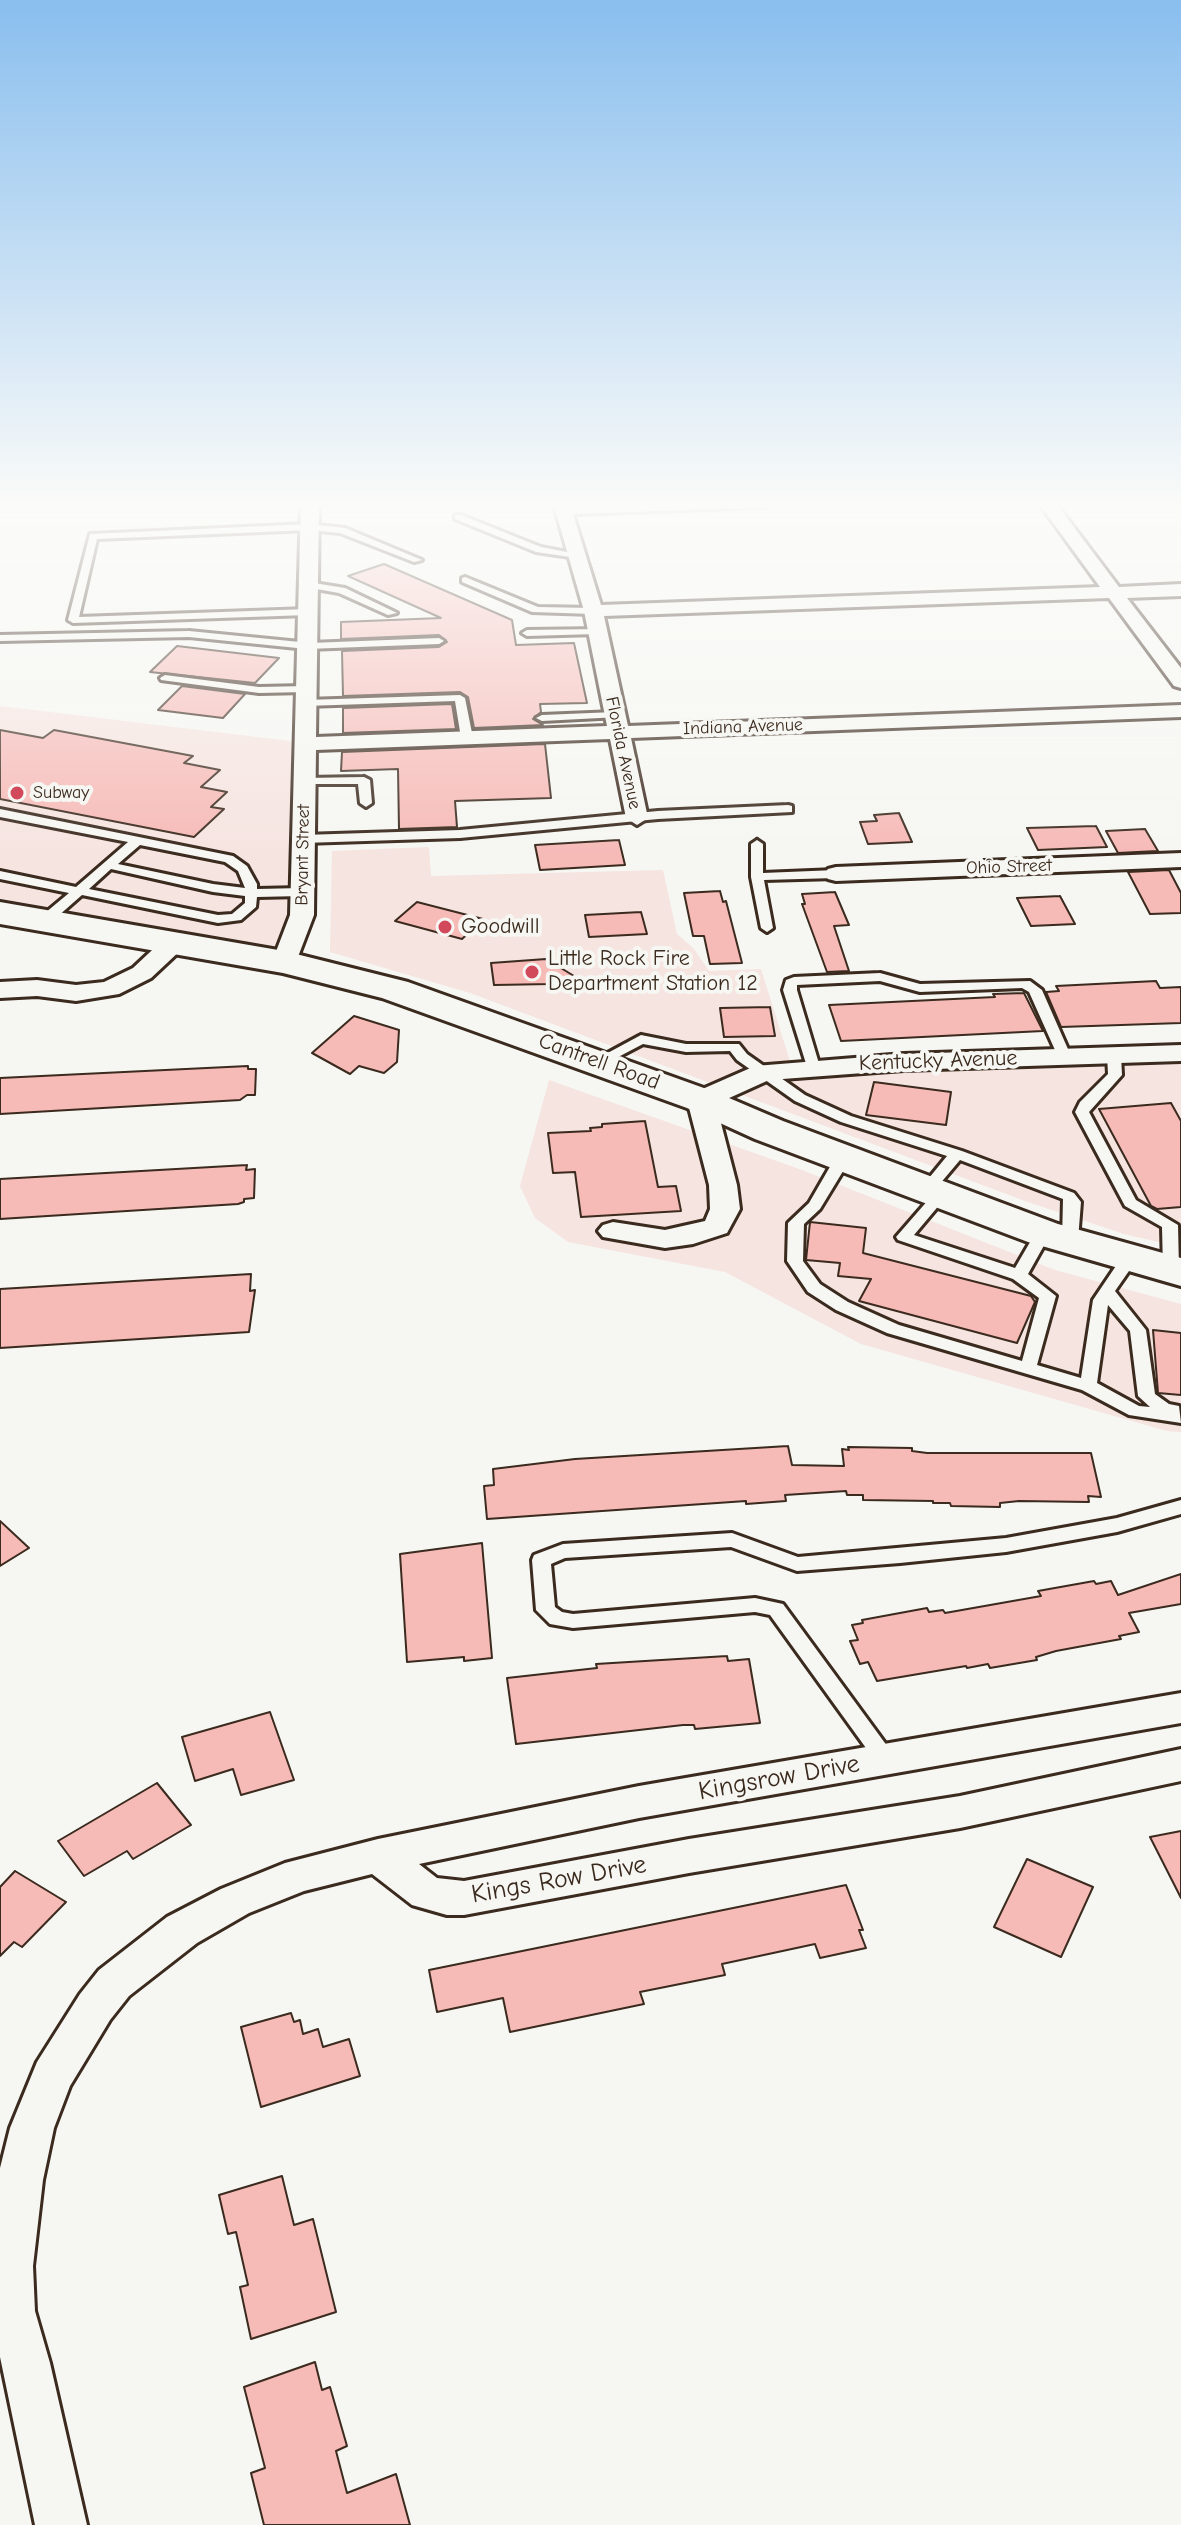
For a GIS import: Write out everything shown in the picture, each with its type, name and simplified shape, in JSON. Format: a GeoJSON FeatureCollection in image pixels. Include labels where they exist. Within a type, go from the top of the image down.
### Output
{"type":"FeatureCollection","features":[{"type":"Feature","properties":{"kind":"main road","name":"Cantrell Road"},"geometry":{"type":"LineString","coordinates":[[0,913],[284,962],[395,990],[701,1100],[843,1158],[1057,1237],[1176,1270]]}},
{"type":"Feature","properties":{"kind":"street","name":"Bryant Street"},"geometry":{"type":"LineString","coordinates":[[284,962],[299,929],[302,892],[308,620]]}},
{"type":"Feature","properties":{"kind":"street"},"geometry":{"type":"LineString","coordinates":[[595,621],[616,620]]}},
{"type":"Feature","properties":{"kind":"street"},"geometry":{"type":"LineString","coordinates":[[1135,620],[1181,682]]}},
{"type":"Feature","properties":{"kind":"street","name":"Florida Avenue"},"geometry":{"type":"LineString","coordinates":[[595,621],[637,818]]}},
{"type":"Feature","properties":{"kind":"street","name":"Indiana Avenue"},"geometry":{"type":"LineString","coordinates":[[305,744],[467,738],[617,724],[1181,711]]}},
{"type":"Feature","properties":{"kind":"street","name":"Ohio Street"},"geometry":{"type":"LineString","coordinates":[[836,874],[1181,860]]}},
{"type":"Feature","properties":{"kind":"street"},"geometry":{"type":"LineString","coordinates":[[0,990],[37,988],[76,993],[110,989],[142,973],[174,943]]}},
{"type":"Feature","properties":{"kind":"street","name":"Kentucky Avenue"},"geometry":{"type":"LineString","coordinates":[[701,1100],[764,1072],[813,1067],[1181,1053]]}},
{"type":"Feature","properties":{"kind":"street"},"geometry":{"type":"LineString","coordinates":[[613,1231],[676,1238],[708,1231],[722,1220],[725,1209],[723,1185],[701,1100]]}},
{"type":"Feature","properties":{"kind":"street","name":"Kingsrow Drive"},"geometry":{"type":"LineString","coordinates":[[378,1856],[639,1802],[1181,1708]]}},
{"type":"Feature","properties":{"kind":"street","name":"Kings Row Drive"},"geometry":{"type":"LineString","coordinates":[[378,1856],[426,1893],[464,1898],[689,1856],[960,1812],[1181,1765]]}},
{"type":"Feature","properties":{"kind":"street"},"geometry":{"type":"LineString","coordinates":[[61,2525],[26,2363],[5,2308],[13,2223],[32,2128],[52,2076],[95,2007],[114,1983],[203,1918],[299,1875],[378,1856]]}},
{"type":"Feature","properties":{"kind":"lane"},"geometry":{"type":"LineString","coordinates":[[589,620],[595,621]]}},
{"type":"Feature","properties":{"kind":"lane"},"geometry":{"type":"LineString","coordinates":[[527,633],[595,621]]}},
{"type":"Feature","properties":{"kind":"lane"},"geometry":{"type":"LineString","coordinates":[[0,638],[189,634],[307,646],[439,641]]}},
{"type":"Feature","properties":{"kind":"lane"},"geometry":{"type":"LineString","coordinates":[[165,678],[306,696],[460,698],[467,738]]}},
{"type":"Feature","properties":{"kind":"lane"},"geometry":{"type":"LineString","coordinates":[[542,718],[617,724]]}},
{"type":"Feature","properties":{"kind":"lane"},"geometry":{"type":"LineString","coordinates":[[305,781],[364,780],[366,803]]}},
{"type":"Feature","properties":{"kind":"lane"},"geometry":{"type":"LineString","coordinates":[[303,839],[460,834],[517,826],[788,809]]}},
{"type":"Feature","properties":{"kind":"lane"},"geometry":{"type":"LineString","coordinates":[[0,813],[229,859],[243,869],[252,893],[251,904],[236,917],[218,919],[0,875]]}},
{"type":"Feature","properties":{"kind":"lane"},"geometry":{"type":"LineString","coordinates":[[44,921],[137,841]]}},
{"type":"Feature","properties":{"kind":"lane"},"geometry":{"type":"LineString","coordinates":[[757,844],[757,877],[767,928]]}},
{"type":"Feature","properties":{"kind":"lane"},"geometry":{"type":"LineString","coordinates":[[108,865],[213,888],[252,893],[302,892]]}},
{"type":"Feature","properties":{"kind":"lane"},"geometry":{"type":"LineString","coordinates":[[757,877],[836,874]]}},
{"type":"Feature","properties":{"kind":"lane"},"geometry":{"type":"LineString","coordinates":[[813,1067],[790,990],[794,981],[880,977],[920,988],[1025,984],[1035,990],[1064,1056]]}},
{"type":"Feature","properties":{"kind":"lane"},"geometry":{"type":"LineString","coordinates":[[598,1062],[636,1040],[652,1039],[686,1048],[734,1047],[740,1055],[800,1098],[846,1119],[957,1154],[1073,1199],[1057,1237],[1019,1275]]}},
{"type":"Feature","properties":{"kind":"lane"},"geometry":{"type":"LineString","coordinates":[[1114,1055],[1115,1075],[1085,1105],[1082,1112],[1130,1203],[1170,1225],[1176,1270]]}},
{"type":"Feature","properties":{"kind":"lane"},"geometry":{"type":"LineString","coordinates":[[957,1154],[904,1237],[1019,1275],[1048,1296],[1028,1368]]}},
{"type":"Feature","properties":{"kind":"lane"},"geometry":{"type":"LineString","coordinates":[[843,1158],[815,1206],[796,1223],[795,1261],[814,1288],[842,1306],[893,1329],[1088,1386],[1135,1411],[1181,1417]]}},
{"type":"Feature","properties":{"kind":"lane"},"geometry":{"type":"LineString","coordinates":[[1088,1386],[1101,1300],[1130,1258]]}},
{"type":"Feature","properties":{"kind":"lane"},"geometry":{"type":"LineString","coordinates":[[1107,1292],[1138,1330],[1147,1396],[1165,1410],[1181,1411]]}},
{"type":"Feature","properties":{"kind":"lane"},"geometry":{"type":"LineString","coordinates":[[886,1760],[776,1609],[755,1605],[573,1621],[557,1619],[546,1610],[541,1560],[563,1551],[732,1540],[797,1564],[953,1552],[1117,1525],[1181,1507]]}},
{"type":"Feature","properties":{"kind":"shaded area"},"geometry":{"type":"Polygon","coordinates":[[[0,706],[291,741],[304,802],[302,915],[284,962],[0,913],[0,706]]]}},
{"type":"Feature","properties":{"kind":"shaded area"},"geometry":{"type":"Polygon","coordinates":[[[429,847],[431,876],[663,870],[677,934],[694,949],[709,971],[761,969],[795,1077],[919,1069],[1181,1063],[1181,1247],[1124,1234],[1025,1201],[470,993],[330,952],[332,851],[429,847]]]}},
{"type":"Feature","properties":{"kind":"shaded area"},"geometry":{"type":"Polygon","coordinates":[[[549,1080],[802,1170],[1055,1270],[1181,1304],[1181,1432],[1167,1431],[861,1344],[725,1272],[568,1242],[535,1218],[520,1186],[549,1080]]]}},
{"type":"Feature","properties":{"kind":"building"},"geometry":{"type":"Polygon","coordinates":[[[512,620],[516,645],[574,643],[587,703],[540,704],[541,712],[533,719],[543,725],[474,728],[468,697],[460,692],[343,696],[342,651],[439,647],[447,642],[439,635],[341,639],[341,622],[512,620]]]}},
{"type":"Feature","properties":{"kind":"building"},"geometry":{"type":"Polygon","coordinates":[[[177,646],[279,658],[255,683],[150,672],[177,646]]]}},
{"type":"Feature","properties":{"kind":"building"},"geometry":{"type":"Polygon","coordinates":[[[182,686],[245,694],[223,718],[158,710],[182,686]]]}},
{"type":"Feature","properties":{"kind":"building"},"geometry":{"type":"Polygon","coordinates":[[[452,704],[456,729],[343,733],[343,708],[452,704]]]}},
{"type":"Feature","properties":{"kind":"building"},"geometry":{"type":"Polygon","coordinates":[[[0,730],[43,738],[54,730],[193,756],[184,763],[220,770],[201,787],[227,792],[211,807],[224,809],[194,837],[0,799],[0,730]]]}},
{"type":"Feature","properties":{"kind":"building"},"geometry":{"type":"Polygon","coordinates":[[[545,744],[551,798],[455,801],[457,827],[399,829],[398,769],[341,771],[342,752],[545,744]]]}},
{"type":"Feature","properties":{"kind":"building"},"geometry":{"type":"Polygon","coordinates":[[[899,813],[912,842],[868,844],[860,822],[877,821],[874,815],[899,813]]]}},
{"type":"Feature","properties":{"kind":"building"},"geometry":{"type":"Polygon","coordinates":[[[1096,826],[1107,847],[1038,850],[1027,828],[1096,826]]]}},
{"type":"Feature","properties":{"kind":"building"},"geometry":{"type":"Polygon","coordinates":[[[1145,829],[1158,851],[1118,853],[1106,831],[1145,829]]]}},
{"type":"Feature","properties":{"kind":"building"},"geometry":{"type":"Polygon","coordinates":[[[619,840],[625,865],[540,870],[535,845],[619,840]]]}},
{"type":"Feature","properties":{"kind":"building"},"geometry":{"type":"Polygon","coordinates":[[[1169,870],[1181,893],[1181,913],[1150,914],[1128,872],[1169,870]]]}},
{"type":"Feature","properties":{"kind":"building"},"geometry":{"type":"Polygon","coordinates":[[[720,891],[723,902],[726,901],[742,963],[710,964],[704,936],[693,936],[684,893],[720,891]]]}},
{"type":"Feature","properties":{"kind":"building"},"geometry":{"type":"Polygon","coordinates":[[[835,892],[849,925],[834,926],[849,971],[827,972],[802,904],[805,904],[802,894],[835,892]]]}},
{"type":"Feature","properties":{"kind":"building"},"geometry":{"type":"Polygon","coordinates":[[[1060,896],[1075,924],[1031,926],[1017,898],[1060,896]]]}},
{"type":"Feature","properties":{"kind":"building","name":"Goodwill"},"geometry":{"type":"Polygon","coordinates":[[[417,902],[483,919],[462,939],[395,921],[417,902]]]}},
{"type":"Feature","properties":{"kind":"building"},"geometry":{"type":"Polygon","coordinates":[[[641,912],[647,934],[589,937],[585,915],[641,912]]]}},
{"type":"Feature","properties":{"kind":"building","name":"Little Rock Fire Department Station 12"},"geometry":{"type":"Polygon","coordinates":[[[546,959],[579,979],[551,981],[551,984],[494,985],[491,963],[546,959]]]}},
{"type":"Feature","properties":{"kind":"building"},"geometry":{"type":"Polygon","coordinates":[[[1156,981],[1160,988],[1181,987],[1181,1023],[1061,1027],[1046,992],[1059,991],[1056,986],[1156,981]]]}},
{"type":"Feature","properties":{"kind":"building"},"geometry":{"type":"Polygon","coordinates":[[[1024,993],[1043,1031],[841,1041],[829,1005],[995,997],[993,994],[1024,993]]]}},
{"type":"Feature","properties":{"kind":"building"},"geometry":{"type":"Polygon","coordinates":[[[770,1007],[775,1036],[724,1037],[720,1008],[770,1007]]]}},
{"type":"Feature","properties":{"kind":"building"},"geometry":{"type":"Polygon","coordinates":[[[354,1016],[399,1030],[397,1062],[384,1073],[359,1066],[350,1074],[312,1053],[354,1016]]]}},
{"type":"Feature","properties":{"kind":"building"},"geometry":{"type":"Polygon","coordinates":[[[248,1066],[248,1069],[256,1069],[255,1095],[247,1095],[240,1100],[0,1114],[0,1078],[248,1066]]]}},
{"type":"Feature","properties":{"kind":"building"},"geometry":{"type":"Polygon","coordinates":[[[874,1082],[951,1092],[946,1125],[866,1115],[874,1082]]]}},
{"type":"Feature","properties":{"kind":"building"},"geometry":{"type":"Polygon","coordinates":[[[1171,1103],[1181,1121],[1181,1207],[1157,1209],[1151,1206],[1099,1109],[1171,1103]]]}},
{"type":"Feature","properties":{"kind":"building"},"geometry":{"type":"Polygon","coordinates":[[[645,1121],[658,1187],[676,1186],[681,1211],[581,1217],[575,1172],[553,1173],[548,1133],[591,1131],[590,1128],[602,1127],[602,1124],[645,1121]]]}},
{"type":"Feature","properties":{"kind":"building"},"geometry":{"type":"Polygon","coordinates":[[[247,1165],[246,1170],[255,1169],[254,1198],[244,1199],[238,1204],[0,1219],[0,1179],[247,1165]]]}},
{"type":"Feature","properties":{"kind":"building"},"geometry":{"type":"Polygon","coordinates":[[[810,1222],[866,1228],[863,1253],[1031,1296],[1035,1302],[1017,1343],[859,1301],[871,1279],[838,1276],[840,1263],[806,1260],[810,1222]]]}},
{"type":"Feature","properties":{"kind":"building"},"geometry":{"type":"Polygon","coordinates":[[[251,1274],[250,1291],[255,1290],[249,1332],[0,1348],[0,1289],[251,1274]]]}},
{"type":"Feature","properties":{"kind":"building"},"geometry":{"type":"Polygon","coordinates":[[[1153,1330],[1181,1333],[1181,1395],[1158,1393],[1153,1330]]]}},
{"type":"Feature","properties":{"kind":"building"},"geometry":{"type":"Polygon","coordinates":[[[788,1446],[792,1465],[844,1466],[842,1449],[849,1450],[848,1447],[912,1448],[912,1451],[927,1453],[1091,1453],[1101,1497],[1088,1496],[1089,1502],[1019,1501],[1000,1503],[1000,1507],[951,1506],[950,1503],[933,1501],[863,1500],[863,1495],[847,1495],[846,1491],[785,1495],[786,1501],[746,1504],[746,1501],[487,1519],[484,1486],[494,1485],[493,1469],[575,1459],[788,1446]]]}},
{"type":"Feature","properties":{"kind":"building"},"geometry":{"type":"Polygon","coordinates":[[[0,1521],[29,1548],[0,1566],[0,1521]]]}},
{"type":"Feature","properties":{"kind":"building"},"geometry":{"type":"Polygon","coordinates":[[[482,1543],[492,1658],[407,1662],[400,1554],[482,1543]]]}},
{"type":"Feature","properties":{"kind":"building"},"geometry":{"type":"Polygon","coordinates":[[[1181,1574],[1181,1604],[1129,1613],[1139,1632],[1119,1636],[1121,1639],[1056,1651],[1036,1657],[1037,1660],[990,1668],[988,1664],[966,1666],[877,1681],[868,1662],[860,1664],[850,1641],[858,1640],[852,1625],[863,1623],[862,1620],[927,1608],[929,1612],[943,1610],[945,1613],[1041,1596],[1038,1591],[1094,1581],[1096,1584],[1111,1581],[1118,1595],[1181,1574]]]}},
{"type":"Feature","properties":{"kind":"building"},"geometry":{"type":"Polygon","coordinates":[[[727,1656],[728,1661],[749,1659],[760,1723],[695,1729],[694,1725],[683,1725],[516,1744],[507,1678],[597,1668],[596,1664],[727,1656]]]}},
{"type":"Feature","properties":{"kind":"building"},"geometry":{"type":"Polygon","coordinates":[[[270,1712],[294,1780],[241,1795],[233,1769],[195,1781],[182,1737],[270,1712]]]}},
{"type":"Feature","properties":{"kind":"building"},"geometry":{"type":"Polygon","coordinates":[[[157,1783],[191,1825],[133,1859],[127,1851],[84,1876],[58,1841],[157,1783]]]}},
{"type":"Feature","properties":{"kind":"building"},"geometry":{"type":"Polygon","coordinates":[[[1181,1831],[1181,1898],[1150,1837],[1181,1831]]]}},
{"type":"Feature","properties":{"kind":"building"},"geometry":{"type":"Polygon","coordinates":[[[1027,1859],[1093,1887],[1061,1957],[994,1927],[1027,1859]]]}},
{"type":"Feature","properties":{"kind":"building"},"geometry":{"type":"Polygon","coordinates":[[[15,1871],[66,1902],[22,1947],[14,1942],[0,1956],[0,1887],[15,1871]]]}},
{"type":"Feature","properties":{"kind":"building"},"geometry":{"type":"Polygon","coordinates":[[[846,1885],[863,1930],[859,1930],[866,1948],[820,1958],[815,1944],[722,1964],[725,1975],[640,1992],[644,2004],[510,2032],[503,1998],[437,2012],[429,1970],[846,1885]]]}},
{"type":"Feature","properties":{"kind":"building"},"geometry":{"type":"Polygon","coordinates":[[[291,2013],[294,2022],[300,2020],[303,2034],[318,2029],[323,2047],[349,2039],[360,2076],[261,2107],[241,2027],[291,2013]]]}},
{"type":"Feature","properties":{"kind":"building"},"geometry":{"type":"Polygon","coordinates":[[[282,2176],[294,2225],[313,2219],[336,2312],[251,2339],[240,2287],[248,2285],[236,2232],[228,2234],[219,2195],[282,2176]]]}},
{"type":"Feature","properties":{"kind":"building"},"geometry":{"type":"Polygon","coordinates":[[[315,2362],[322,2390],[330,2387],[347,2446],[336,2451],[347,2493],[396,2474],[410,2525],[264,2525],[251,2473],[265,2468],[244,2387],[315,2362]]]}},
{"type":"Feature","properties":{"kind":"place","name":"Subway"},"geometry":{"type":"Point","coordinates":[17,793]}},
{"type":"Feature","properties":{"kind":"place","name":"Goodwill"},"geometry":{"type":"Point","coordinates":[445,927]}},
{"type":"Feature","properties":{"kind":"place","name":"Little Rock Fire Department Station 12"},"geometry":{"type":"Point","coordinates":[532,972]}}]}
